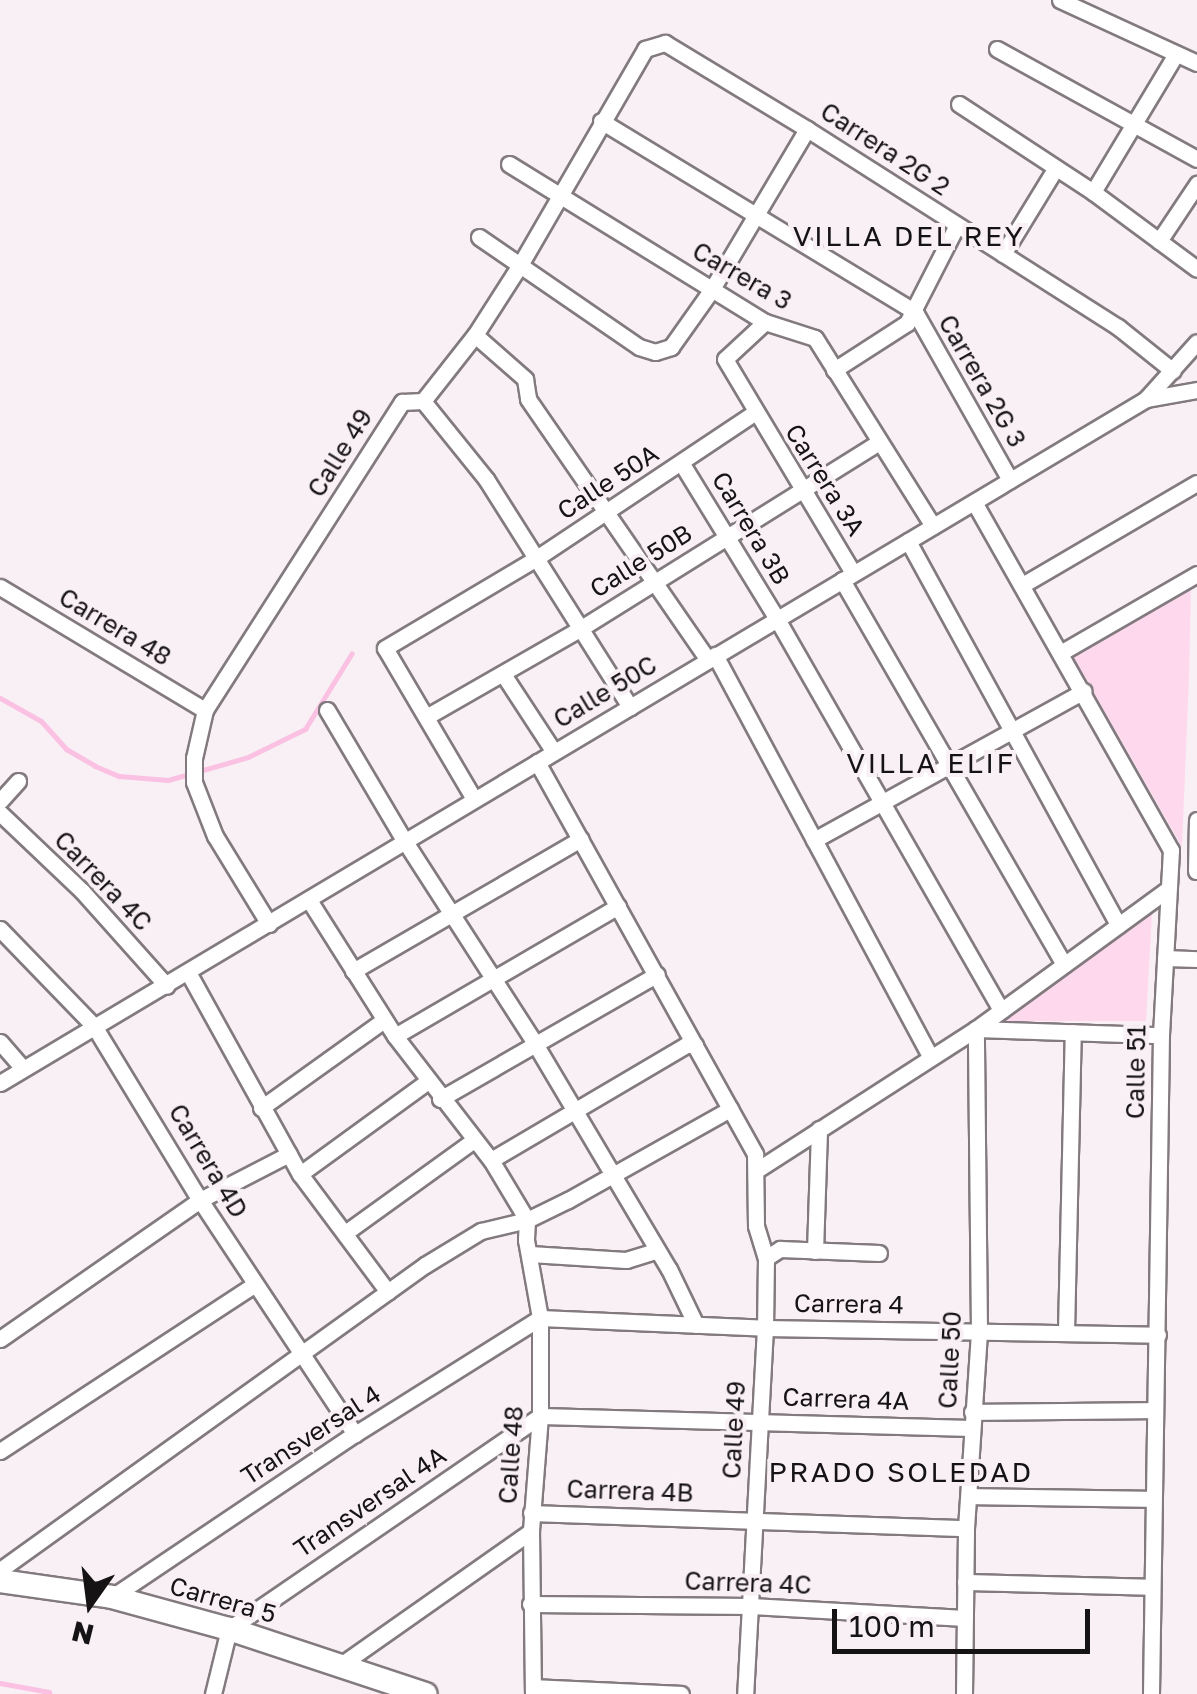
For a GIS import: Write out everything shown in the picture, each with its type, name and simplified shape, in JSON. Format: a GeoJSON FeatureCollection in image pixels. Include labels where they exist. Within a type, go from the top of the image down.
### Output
{"type":"FeatureCollection","features":[{"type":"Feature","properties":{"kind":"main road","name":"Carrera 5"},"geometry":{"type":"LineString","coordinates":[[0,1581],[112,1597],[229,1628],[426,1694]]}},
{"type":"Feature","properties":{"kind":"street"},"geometry":{"type":"LineString","coordinates":[[1060,0],[1197,64]]}},
{"type":"Feature","properties":{"kind":"street","name":"Calle 49"},"geometry":{"type":"LineString","coordinates":[[269,924],[215,836],[194,774],[205,710],[402,402],[423,401],[474,335],[520,265],[645,50],[665,43]]}},
{"type":"Feature","properties":{"kind":"street","name":"Carrera 2G 2"},"geometry":{"type":"LineString","coordinates":[[665,43],[808,129],[1118,328],[1173,371]]}},
{"type":"Feature","properties":{"kind":"street"},"geometry":{"type":"LineString","coordinates":[[997,49],[1197,159]]}},
{"type":"Feature","properties":{"kind":"street"},"geometry":{"type":"LineString","coordinates":[[1092,192],[1176,54]]}},
{"type":"Feature","properties":{"kind":"street"},"geometry":{"type":"LineString","coordinates":[[959,104],[1092,192],[1197,269]]}},
{"type":"Feature","properties":{"kind":"street","name":"Carrera 2G 3"},"geometry":{"type":"LineString","coordinates":[[601,121],[915,312],[1010,480]]}},
{"type":"Feature","properties":{"kind":"street"},"geometry":{"type":"LineString","coordinates":[[479,237],[639,346],[655,352],[671,347],[712,289],[808,129]]}},
{"type":"Feature","properties":{"kind":"street","name":"Carrera 3"},"geometry":{"type":"LineString","coordinates":[[508,164],[764,322],[815,338],[934,526]]}},
{"type":"Feature","properties":{"kind":"street"},"geometry":{"type":"LineString","coordinates":[[1003,254],[1055,169]]}},
{"type":"Feature","properties":{"kind":"street"},"geometry":{"type":"LineString","coordinates":[[1159,241],[1197,184]]}},
{"type":"Feature","properties":{"kind":"street"},"geometry":{"type":"LineString","coordinates":[[834,370],[907,323],[957,225]]}},
{"type":"Feature","properties":{"kind":"street"},"geometry":{"type":"LineString","coordinates":[[754,413],[724,358],[764,322]]}},
{"type":"Feature","properties":{"kind":"street"},"geometry":{"type":"LineString","coordinates":[[474,335],[525,380],[528,398],[712,658],[931,1057]]}},
{"type":"Feature","properties":{"kind":"street","name":"Calle 50C"},"geometry":{"type":"LineString","coordinates":[[0,1084],[1146,400],[1197,342]]}},
{"type":"Feature","properties":{"kind":"street"},"geometry":{"type":"LineString","coordinates":[[1146,400],[1197,390]]}},
{"type":"Feature","properties":{"kind":"street"},"geometry":{"type":"LineString","coordinates":[[423,401],[486,480],[583,627],[630,707]]}},
{"type":"Feature","properties":{"kind":"street","name":"Calle 50A"},"geometry":{"type":"LineString","coordinates":[[426,717],[385,648],[535,559],[754,413]]}},
{"type":"Feature","properties":{"kind":"street","name":"Carrera 3A"},"geometry":{"type":"LineString","coordinates":[[754,413],[1064,964]]}},
{"type":"Feature","properties":{"kind":"street","name":"Calle 50B"},"geometry":{"type":"LineString","coordinates":[[426,717],[583,627],[879,442]]}},
{"type":"Feature","properties":{"kind":"street","name":"Carrera 3B"},"geometry":{"type":"LineString","coordinates":[[682,464],[777,619],[1001,1010]]}},
{"type":"Feature","properties":{"kind":"street"},"geometry":{"type":"LineString","coordinates":[[1024,584],[1197,483]]}},
{"type":"Feature","properties":{"kind":"street","name":"Calle 51"},"geometry":{"type":"LineString","coordinates":[[974,502],[1024,584],[1170,850],[1161,1035],[1151,1694]]}},
{"type":"Feature","properties":{"kind":"street"},"geometry":{"type":"LineString","coordinates":[[908,541],[1118,925]]}},
{"type":"Feature","properties":{"kind":"street"},"geometry":{"type":"LineString","coordinates":[[1062,652],[1197,574]]}},
{"type":"Feature","properties":{"kind":"street","name":"Carrera 48"},"geometry":{"type":"LineString","coordinates":[[0,587],[205,710]]}},
{"type":"Feature","properties":{"kind":"street"},"geometry":{"type":"LineString","coordinates":[[503,674],[554,752]]}},
{"type":"Feature","properties":{"kind":"street"},"geometry":{"type":"LineString","coordinates":[[814,840],[1084,692]]}},
{"type":"Feature","properties":{"kind":"street"},"geometry":{"type":"LineString","coordinates":[[326,710],[534,1042],[696,1325]]}},
{"type":"Feature","properties":{"kind":"street"},"geometry":{"type":"LineString","coordinates":[[426,717],[474,798]]}},
{"type":"Feature","properties":{"kind":"street"},"geometry":{"type":"LineString","coordinates":[[537,762],[755,1154],[757,1170],[976,1028],[1168,888]]}},
{"type":"Feature","properties":{"kind":"street"},"geometry":{"type":"LineString","coordinates":[[0,800],[18,781]]}},
{"type":"Feature","properties":{"kind":"street","name":"Carrera 4C"},"geometry":{"type":"LineString","coordinates":[[0,814],[82,890],[167,986]]}},
{"type":"Feature","properties":{"kind":"street"},"geometry":{"type":"LineString","coordinates":[[1170,871],[1196,872],[1197,820]]}},
{"type":"Feature","properties":{"kind":"street"},"geometry":{"type":"LineString","coordinates":[[353,970],[581,839]]}},
{"type":"Feature","properties":{"kind":"street"},"geometry":{"type":"LineString","coordinates":[[309,900],[394,1036],[491,1160],[527,1220]]}},
{"type":"Feature","properties":{"kind":"street"},"geometry":{"type":"LineString","coordinates":[[394,1036],[618,906]]}},
{"type":"Feature","properties":{"kind":"street","name":"Carrera 4D"},"geometry":{"type":"LineString","coordinates":[[0,929],[94,1026],[200,1200],[304,1350],[355,1434]]}},
{"type":"Feature","properties":{"kind":"street"},"geometry":{"type":"LineString","coordinates":[[1165,958],[1197,959]]}},
{"type":"Feature","properties":{"kind":"street"},"geometry":{"type":"LineString","coordinates":[[189,974],[300,1174],[388,1292]]}},
{"type":"Feature","properties":{"kind":"street"},"geometry":{"type":"LineString","coordinates":[[440,1099],[657,974]]}},
{"type":"Feature","properties":{"kind":"street"},"geometry":{"type":"LineString","coordinates":[[261,1108],[384,1020]]}},
{"type":"Feature","properties":{"kind":"street"},"geometry":{"type":"LineString","coordinates":[[976,1028],[1161,1035]]}},
{"type":"Feature","properties":{"kind":"street","name":"Calle 50"},"geometry":{"type":"LineString","coordinates":[[964,1694],[966,1528],[979,1330],[976,1028]]}},
{"type":"Feature","properties":{"kind":"street"},"geometry":{"type":"LineString","coordinates":[[1066,1332],[1074,1032]]}},
{"type":"Feature","properties":{"kind":"street"},"geometry":{"type":"LineString","coordinates":[[0,1042],[23,1068]]}},
{"type":"Feature","properties":{"kind":"street"},"geometry":{"type":"LineString","coordinates":[[491,1160],[686,1045],[695,1046]]}},
{"type":"Feature","properties":{"kind":"street"},"geometry":{"type":"LineString","coordinates":[[300,1174],[428,1081]]}},
{"type":"Feature","properties":{"kind":"street"},"geometry":{"type":"LineString","coordinates":[[0,1570],[304,1350],[481,1231],[527,1220],[730,1109]]}},
{"type":"Feature","properties":{"kind":"street"},"geometry":{"type":"LineString","coordinates":[[815,1251],[819,1129]]}},
{"type":"Feature","properties":{"kind":"street"},"geometry":{"type":"LineString","coordinates":[[346,1233],[474,1140]]}},
{"type":"Feature","properties":{"kind":"street"},"geometry":{"type":"LineString","coordinates":[[0,1339],[200,1200],[288,1154]]}},
{"type":"Feature","properties":{"kind":"street","name":"Calle 49"},"geometry":{"type":"LineString","coordinates":[[745,1694],[765,1328],[766,1258],[756,1226],[757,1170]]}},
{"type":"Feature","properties":{"kind":"street","name":"Calle 48"},"geometry":{"type":"LineString","coordinates":[[527,1220],[540,1318],[540,1416],[531,1531],[533,1690]]}},
{"type":"Feature","properties":{"kind":"street"},"geometry":{"type":"LineString","coordinates":[[766,1258],[780,1250],[880,1253]]}},
{"type":"Feature","properties":{"kind":"street"},"geometry":{"type":"LineString","coordinates":[[530,1254],[626,1260],[656,1251]]}},
{"type":"Feature","properties":{"kind":"street"},"geometry":{"type":"LineString","coordinates":[[0,1451],[255,1284]]}},
{"type":"Feature","properties":{"kind":"street","name":"Carrera 4"},"geometry":{"type":"LineString","coordinates":[[540,1318],[765,1328],[1158,1335]]}},
{"type":"Feature","properties":{"kind":"street","name":"Transversal 4"},"geometry":{"type":"LineString","coordinates":[[112,1597],[355,1434],[540,1318]]}},
{"type":"Feature","properties":{"kind":"street","name":"Carrera 4A"},"geometry":{"type":"LineString","coordinates":[[540,1416],[760,1422],[972,1420],[1155,1410]]}},
{"type":"Feature","properties":{"kind":"street","name":"Transversal 4A"},"geometry":{"type":"LineString","coordinates":[[229,1628],[540,1416]]}},
{"type":"Feature","properties":{"kind":"street"},"geometry":{"type":"LineString","coordinates":[[971,1496],[1153,1499]]}},
{"type":"Feature","properties":{"kind":"street","name":"Carrera 4B"},"geometry":{"type":"LineString","coordinates":[[532,1513],[966,1528]]}},
{"type":"Feature","properties":{"kind":"street"},"geometry":{"type":"LineString","coordinates":[[342,1664],[531,1531]]}},
{"type":"Feature","properties":{"kind":"street"},"geometry":{"type":"LineString","coordinates":[[965,1582],[1151,1587]]}},
{"type":"Feature","properties":{"kind":"street","name":"Carrera 4C"},"geometry":{"type":"LineString","coordinates":[[530,1604],[751,1606],[965,1618]]}},
{"type":"Feature","properties":{"kind":"street"},"geometry":{"type":"LineString","coordinates":[[213,1694],[229,1628]]}},
{"type":"Feature","properties":{"kind":"street"},"geometry":{"type":"LineString","coordinates":[[533,1690],[680,1694]]}},
{"type":"Feature","properties":{"kind":"shaded area"},"geometry":{"type":"Polygon","coordinates":[[[1191,587],[1189,677],[1182,847],[1072,654],[1191,587]]]}},
{"type":"Feature","properties":{"kind":"shaded area"},"geometry":{"type":"Polygon","coordinates":[[[1152,913],[1146,1021],[1001,1021],[1152,913]]]}},
{"type":"Feature","properties":{"kind":"waterway"},"geometry":{"type":"LineString","coordinates":[[0,698],[41,721],[66,749],[95,766],[119,776],[168,780],[248,757],[305,729],[352,653]]}},
{"type":"Feature","properties":{"kind":"waterway"},"geometry":{"type":"LineString","coordinates":[[0,1683],[49,1692]]}},
{"type":"Feature","properties":{"kind":"district","name":"VILLA DEL REY"},"geometry":{"type":"Point","coordinates":[909,236]}},
{"type":"Feature","properties":{"kind":"district","name":"VILLA ELIF"},"geometry":{"type":"Point","coordinates":[931,763]}},
{"type":"Feature","properties":{"kind":"district","name":"PRADO SOLEDAD"},"geometry":{"type":"Point","coordinates":[901,1472]}}]}
